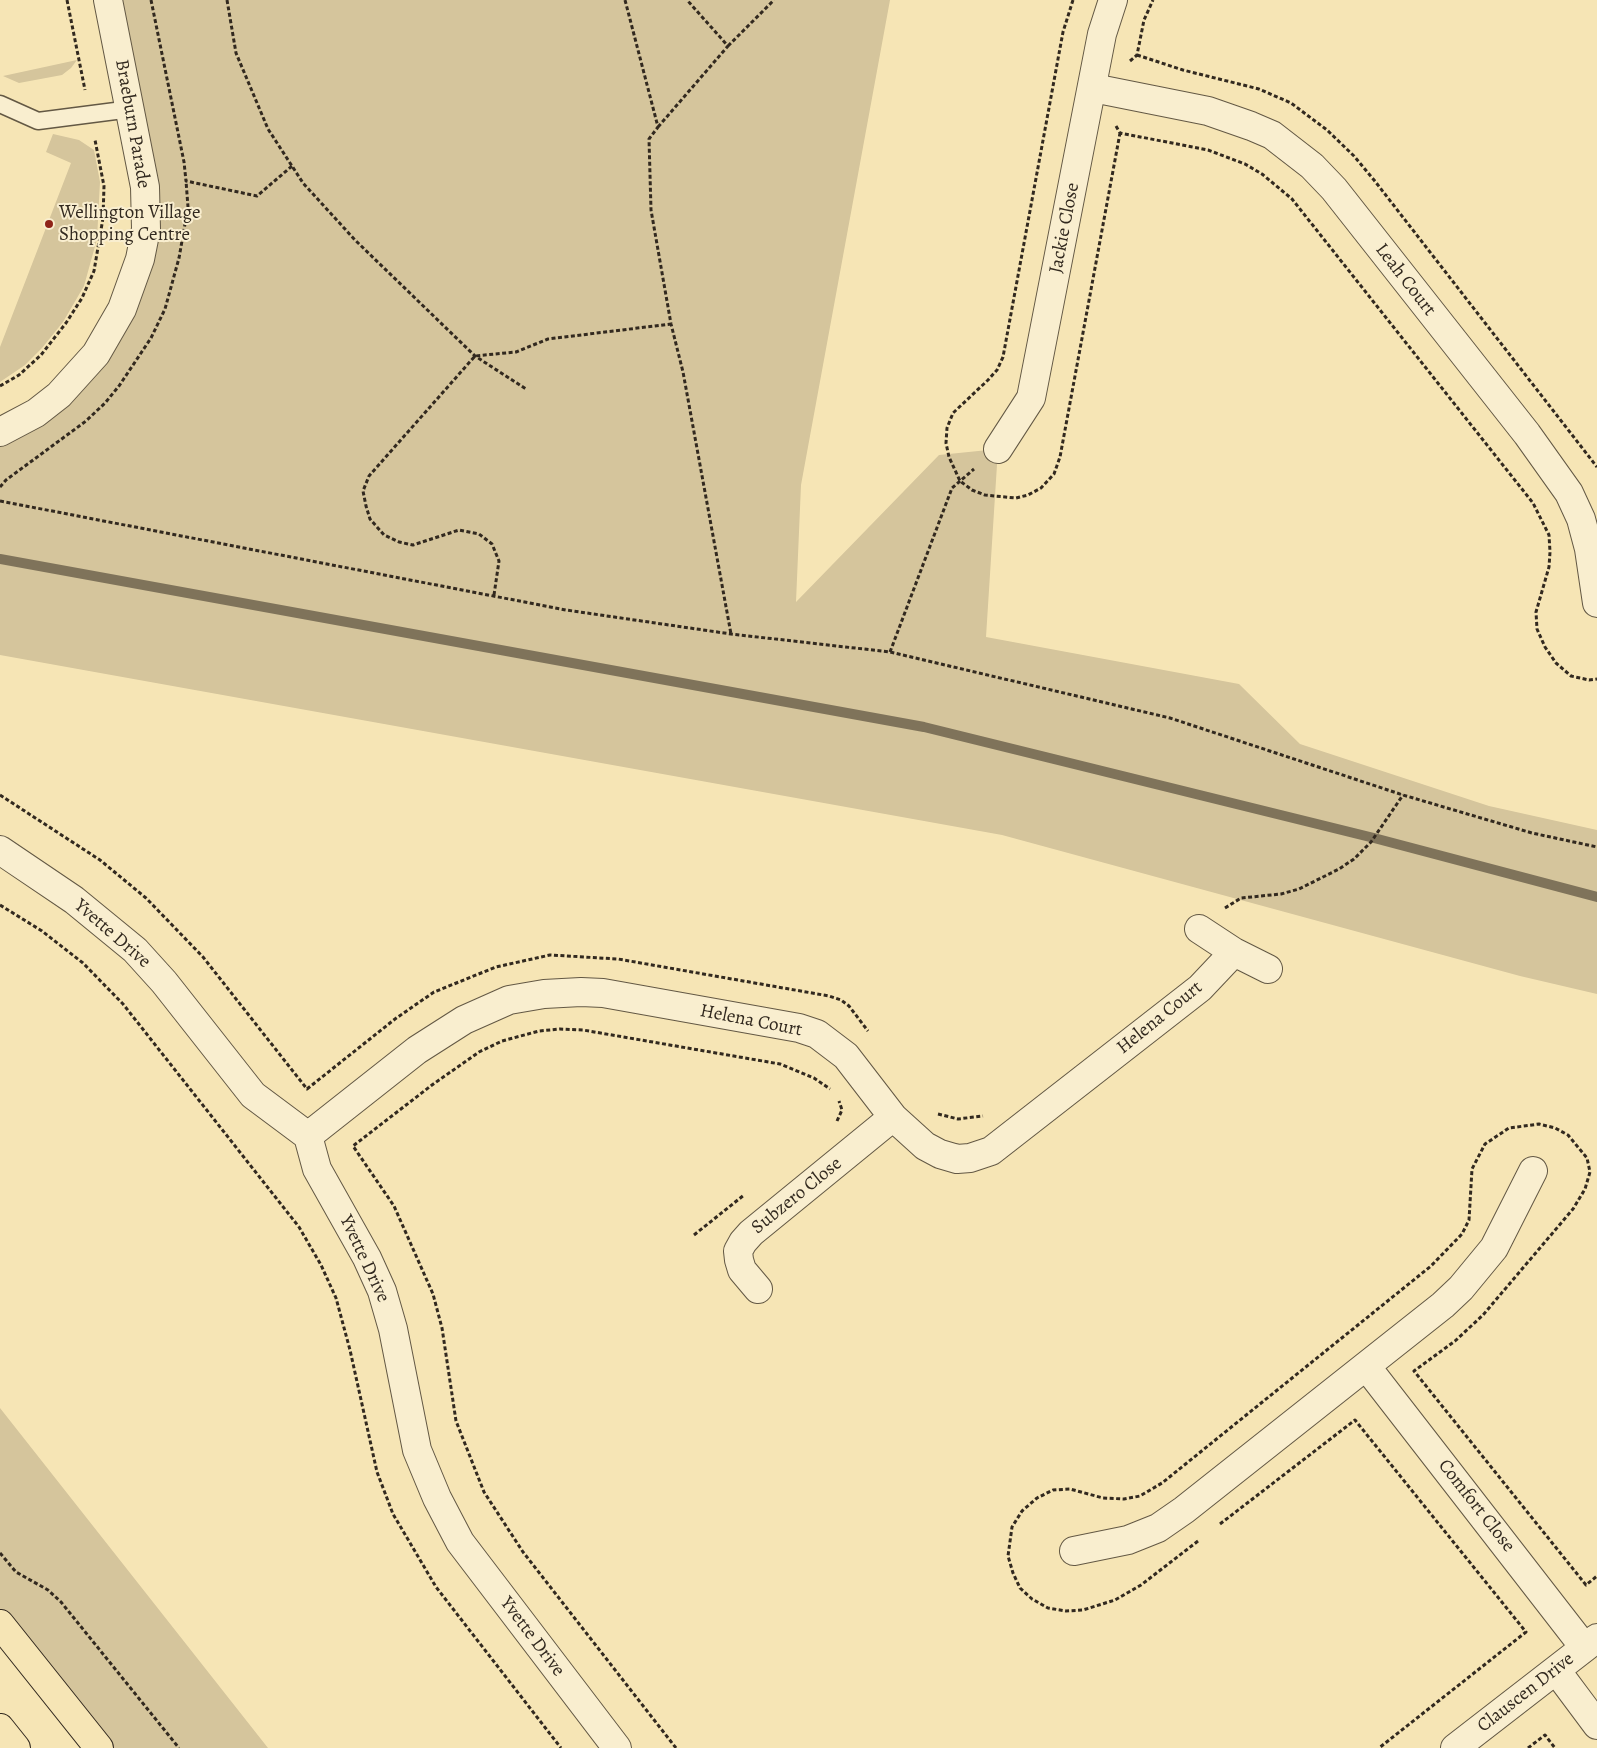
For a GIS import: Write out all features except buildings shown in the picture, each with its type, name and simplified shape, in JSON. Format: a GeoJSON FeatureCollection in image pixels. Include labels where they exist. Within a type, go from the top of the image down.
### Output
{"type":"FeatureCollection","features":[{"type":"Feature","properties":{"kind":"main road"},"geometry":{"type":"LineString","coordinates":[[0,1624],[99,1748]]}},
{"type":"Feature","properties":{"kind":"main road"},"geometry":{"type":"LineString","coordinates":[[0,1728],[16,1748]]}},
{"type":"Feature","properties":{"kind":"street","name":"Braeburn Parade"},"geometry":{"type":"LineString","coordinates":[[0,432],[36,413],[59,394],[96,354],[122,310],[139,261],[146,229],[145,187],[108,0]]}},
{"type":"Feature","properties":{"kind":"street","name":"Jackie Close"},"geometry":{"type":"LineString","coordinates":[[998,449],[1031,398],[1093,88],[1102,34],[1113,0]]}},
{"type":"Feature","properties":{"kind":"street","name":"Leah Court"},"geometry":{"type":"LineString","coordinates":[[1093,88],[1208,112],[1251,126],[1272,135],[1312,166],[1334,189],[1503,404],[1569,493],[1581,519],[1589,549],[1597,603]]}},
{"type":"Feature","properties":{"kind":"street","name":"Yvette Drive"},"geometry":{"type":"LineString","coordinates":[[0,850],[74,900],[135,950],[164,982],[253,1095],[308,1136],[317,1169],[367,1258],[382,1291],[393,1329],[417,1450],[460,1542],[617,1748]]}},
{"type":"Feature","properties":{"kind":"street"},"geometry":{"type":"LineString","coordinates":[[1199,929],[1234,952],[1268,969]]}},
{"type":"Feature","properties":{"kind":"street","name":"Helena Court"},"geometry":{"type":"LineString","coordinates":[[308,1136],[417,1050],[449,1028],[510,1000],[563,992],[603,994],[798,1028],[817,1034],[846,1056],[894,1118],[925,1146],[940,1154],[957,1159],[970,1158],[986,1154],[1200,988],[1234,952]]}},
{"type":"Feature","properties":{"kind":"street","name":"Subzero Close"},"geometry":{"type":"LineString","coordinates":[[758,1289],[742,1270],[738,1251],[743,1242],[751,1233],[894,1118]]}},
{"type":"Feature","properties":{"kind":"street"},"geometry":{"type":"LineString","coordinates":[[1074,1551],[1128,1540],[1158,1528],[1184,1510],[1444,1304],[1494,1248],[1533,1171]]}},
{"type":"Feature","properties":{"kind":"street","name":"Comfort Close"},"geometry":{"type":"LineString","coordinates":[[1366,1366],[1591,1642]]}},
{"type":"Feature","properties":{"kind":"street","name":"Clauscen Drive"},"geometry":{"type":"LineString","coordinates":[[1455,1748],[1591,1642]]}},
{"type":"Feature","properties":{"kind":"street"},"geometry":{"type":"LineString","coordinates":[[1556,1670],[1597,1725]]}},
{"type":"Feature","properties":{"kind":"lane"},"geometry":{"type":"LineString","coordinates":[[0,104],[38,121],[131,109]]}},
{"type":"Feature","properties":{"kind":"path"},"geometry":{"type":"LineString","coordinates":[[0,386],[19,374],[41,355],[66,323],[82,298],[94,271],[103,218],[104,186],[67,0]]}},
{"type":"Feature","properties":{"kind":"path"},"geometry":{"type":"LineString","coordinates":[[151,0],[184,162],[186,181],[256,196],[292,166]]}},
{"type":"Feature","properties":{"kind":"path"},"geometry":{"type":"LineString","coordinates":[[227,0],[236,53],[268,129],[303,183],[355,240],[475,356],[526,390]]}},
{"type":"Feature","properties":{"kind":"path"},"geometry":{"type":"LineString","coordinates":[[625,0],[658,127]]}},
{"type":"Feature","properties":{"kind":"path"},"geometry":{"type":"LineString","coordinates":[[687,0],[728,46]]}},
{"type":"Feature","properties":{"kind":"path"},"geometry":{"type":"LineString","coordinates":[[731,634],[651,210],[649,139],[728,46],[774,0]]}},
{"type":"Feature","properties":{"kind":"path"},"geometry":{"type":"LineString","coordinates":[[1123,66],[1137,56],[1144,20],[1153,0]]}},
{"type":"Feature","properties":{"kind":"path"},"geometry":{"type":"LineString","coordinates":[[1115,123],[1120,134],[1208,150],[1245,164],[1262,174],[1292,199],[1533,503],[1549,535],[1550,552],[1549,568],[1536,612],[1537,629],[1544,647],[1556,663],[1571,676],[1589,680],[1597,679]]}},
{"type":"Feature","properties":{"kind":"path"},"geometry":{"type":"LineString","coordinates":[[494,595],[499,561],[492,544],[479,534],[459,530],[413,545],[399,542],[384,535],[370,519],[364,491],[368,476],[475,356],[516,352],[548,339],[671,324]]}},
{"type":"Feature","properties":{"kind":"path"},"geometry":{"type":"LineString","coordinates":[[890,652],[952,488],[998,449]]}},
{"type":"Feature","properties":{"kind":"path"},"geometry":{"type":"LineString","coordinates":[[0,501],[566,610],[731,634],[890,652],[1170,718],[1404,795],[1532,833],[1597,847]]}},
{"type":"Feature","properties":{"kind":"path"},"geometry":{"type":"LineString","coordinates":[[0,795],[100,860],[146,898],[203,957],[307,1089]]}},
{"type":"Feature","properties":{"kind":"path"},"geometry":{"type":"LineString","coordinates":[[1199,929],[1229,904],[1241,898],[1281,894],[1299,889],[1354,860],[1371,842],[1404,795]]}},
{"type":"Feature","properties":{"kind":"path"},"geometry":{"type":"LineString","coordinates":[[0,905],[42,930],[83,963],[123,1004],[299,1228],[321,1264],[336,1298],[378,1472],[393,1514],[436,1587],[561,1748]]}},
{"type":"Feature","properties":{"kind":"path"},"geometry":{"type":"LineString","coordinates":[[676,1748],[523,1552],[484,1492],[456,1421],[442,1328],[433,1294],[394,1206],[353,1146],[440,1079],[479,1052],[502,1041],[539,1031],[560,1029],[583,1030],[780,1064],[814,1078],[834,1092]]}},
{"type":"Feature","properties":{"kind":"path"},"geometry":{"type":"LineString","coordinates":[[832,1126],[838,1121],[842,1110],[837,1096]]}},
{"type":"Feature","properties":{"kind":"path"},"geometry":{"type":"LineString","coordinates":[[694,1235],[751,1190]]}},
{"type":"Feature","properties":{"kind":"path"},"geometry":{"type":"LineString","coordinates":[[1414,1370],[1586,1585],[1597,1576]]}},
{"type":"Feature","properties":{"kind":"path"},"geometry":{"type":"LineString","coordinates":[[1355,1420],[1526,1632],[1379,1748]]}},
{"type":"Feature","properties":{"kind":"path"},"geometry":{"type":"LineString","coordinates":[[0,1553],[16,1572],[48,1590],[61,1602],[179,1748]]}},
{"type":"Feature","properties":{"kind":"path"},"geometry":{"type":"LineString","coordinates":[[1528,1748],[1545,1735],[1555,1748]]}},
{"type":"Feature","properties":{"kind":"shaded area"},"geometry":{"type":"Polygon","coordinates":[[[109,0],[890,0],[801,485],[796,602],[939,455],[998,449],[986,637],[1239,684],[1300,744],[1489,806],[1597,830],[1597,994],[1520,976],[1002,835],[0,655],[0,432],[80,373],[146,229],[109,0]]]}},
{"type":"Feature","properties":{"kind":"shaded area"},"geometry":{"type":"Polygon","coordinates":[[[77,60],[62,75],[19,83],[3,76],[77,60]]]}},
{"type":"Feature","properties":{"kind":"shaded area"},"geometry":{"type":"Polygon","coordinates":[[[53,134],[79,140],[94,150],[100,182],[97,239],[84,286],[63,322],[25,365],[0,382],[0,347],[71,163],[46,152],[53,134]]]}},
{"type":"Feature","properties":{"kind":"shaded area"},"geometry":{"type":"Polygon","coordinates":[[[0,1408],[268,1748],[98,1748],[0,1625],[0,1408]]]}},
{"type":"Feature","properties":{"kind":"waterway"},"geometry":{"type":"LineString","coordinates":[[0,559],[924,727],[1374,838],[1597,897]]}},
{"type":"Feature","properties":{"kind":"place","name":"Wellington Village Shopping Centre"},"geometry":{"type":"Point","coordinates":[49,224]}}]}
